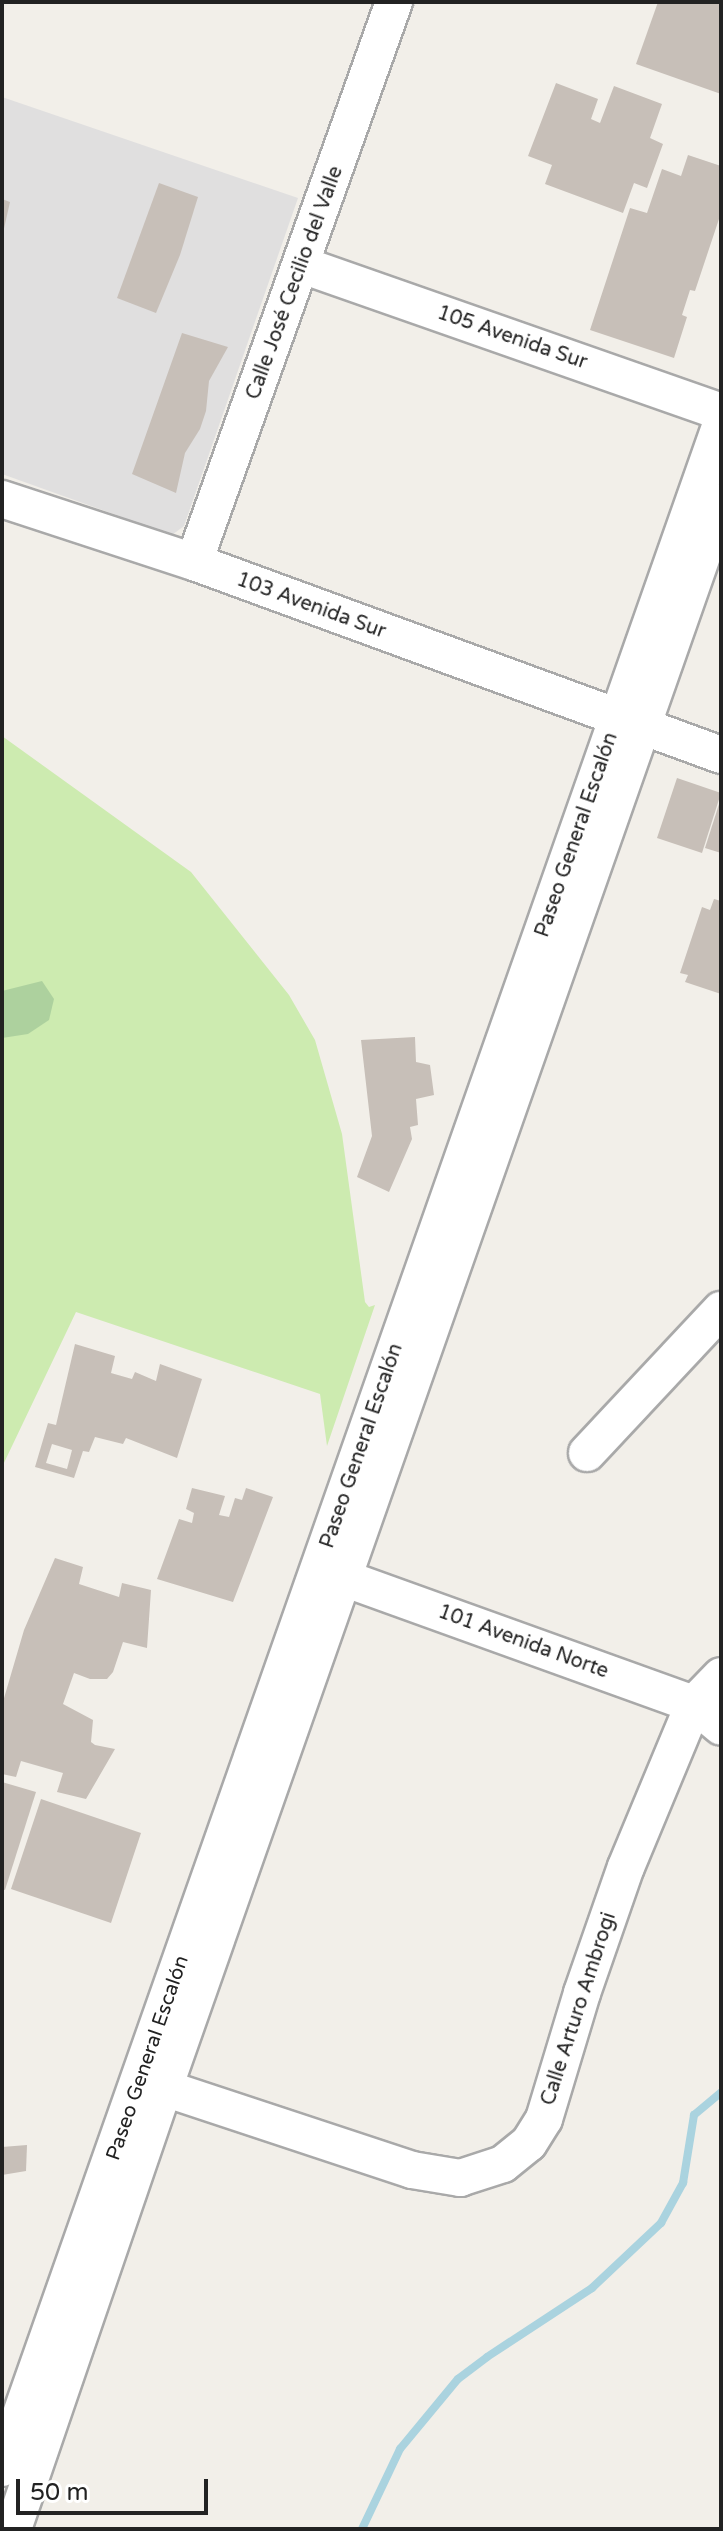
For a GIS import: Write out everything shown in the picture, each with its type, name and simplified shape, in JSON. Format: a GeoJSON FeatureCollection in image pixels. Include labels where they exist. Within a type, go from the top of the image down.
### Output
{"type":"FeatureCollection","features":[{"type":"Feature","properties":{"kind":"street","name":"Calle José Cecilio del Valle"},"geometry":{"type":"LineString","coordinates":[[194,562],[394,2]]}},
{"type":"Feature","properties":{"kind":"street","name":"105 Avenida Sur"},"geometry":{"type":"LineString","coordinates":[[302,265],[721,412]]}},
{"type":"Feature","properties":{"kind":"street","name":"Paseo General Escalón"},"geometry":{"type":"LineString","coordinates":[[13,2529],[152,2084],[630,724],[721,424]]}},
{"type":"Feature","properties":{"kind":"street","name":"103 Avenida Sur"},"geometry":{"type":"LineString","coordinates":[[2,499],[194,562],[721,755]]}},
{"type":"Feature","properties":{"kind":"street","name":"Paseo General Escalón"},"geometry":{"type":"LineString","coordinates":[[630,724],[721,502]]}},
{"type":"Feature","properties":{"kind":"street"},"geometry":{"type":"LineString","coordinates":[[587,1453],[721,1310]]}},
{"type":"Feature","properties":{"kind":"street","name":"101 Avenida Norte"},"geometry":{"type":"LineString","coordinates":[[332,1573],[707,1716]]}},
{"type":"Feature","properties":{"kind":"street","name":"Calle Arturo Ambrogi"},"geometry":{"type":"LineString","coordinates":[[152,2084],[412,2170],[460,2178],[503,2164],[529,2143],[544,2119],[582,1993],[626,1867],[707,1716],[721,1676]]}},
{"type":"Feature","properties":{"kind":"street","name":"Paseo General Escalón"},"geometry":{"type":"LineString","coordinates":[[6,2447],[152,2084]]}},
{"type":"Feature","properties":{"kind":"shaded area"},"geometry":{"type":"Polygon","coordinates":[[[2,97],[298,198],[184,526],[172,535],[2,474],[2,97]]]}},
{"type":"Feature","properties":{"kind":"green space"},"geometry":{"type":"Polygon","coordinates":[[[2,736],[191,872],[289,995],[315,1040],[342,1134],[365,1302],[369,1307],[375,1305],[327,1446],[320,1394],[76,1312],[2,1467],[2,736]]]}},
{"type":"Feature","properties":{"kind":"green space"},"geometry":{"type":"Polygon","coordinates":[[[42,981],[54,999],[49,1020],[28,1034],[2,1038],[2,991],[42,981]]]}},
{"type":"Feature","properties":{"kind":"building"},"geometry":{"type":"Polygon","coordinates":[[[658,2],[721,2],[721,94],[636,64],[658,2]]]}},
{"type":"Feature","properties":{"kind":"building"},"geometry":{"type":"Polygon","coordinates":[[[556,83],[598,99],[591,119],[600,123],[614,86],[662,104],[650,138],[663,144],[647,188],[634,183],[623,213],[545,184],[552,165],[528,156],[556,83]]]}},
{"type":"Feature","properties":{"kind":"building"},"geometry":{"type":"Polygon","coordinates":[[[688,155],[721,166],[721,213],[695,291],[690,290],[682,315],[687,317],[674,358],[590,330],[630,208],[647,213],[662,169],[681,176],[688,155]]]}},
{"type":"Feature","properties":{"kind":"building"},"geometry":{"type":"Polygon","coordinates":[[[159,183],[198,197],[180,255],[156,313],[117,298],[159,183]]]}},
{"type":"Feature","properties":{"kind":"building"},"geometry":{"type":"Polygon","coordinates":[[[2,199],[10,202],[3,233],[2,233],[2,199]]]}},
{"type":"Feature","properties":{"kind":"building"},"geometry":{"type":"Polygon","coordinates":[[[182,333],[228,347],[209,381],[206,411],[200,429],[185,453],[176,493],[132,474],[182,333]]]}},
{"type":"Feature","properties":{"kind":"building"},"geometry":{"type":"Polygon","coordinates":[[[677,778],[721,793],[702,853],[657,838],[677,778]]]}},
{"type":"Feature","properties":{"kind":"building"},"geometry":{"type":"Polygon","coordinates":[[[721,801],[721,853],[705,848],[721,801]]]}},
{"type":"Feature","properties":{"kind":"building"},"geometry":{"type":"Polygon","coordinates":[[[714,899],[721,901],[721,994],[685,982],[688,975],[680,973],[702,907],[710,910],[714,899]]]}},
{"type":"Feature","properties":{"kind":"building"},"geometry":{"type":"Polygon","coordinates":[[[415,1037],[416,1062],[430,1065],[434,1095],[416,1099],[418,1125],[410,1127],[412,1139],[389,1192],[357,1177],[372,1136],[361,1040],[415,1037]]]}},
{"type":"Feature","properties":{"kind":"building"},"geometry":{"type":"Polygon","coordinates":[[[75,1344],[115,1356],[111,1373],[132,1379],[135,1372],[156,1381],[160,1364],[202,1379],[177,1458],[126,1438],[123,1444],[95,1437],[89,1452],[83,1451],[74,1478],[35,1467],[48,1423],[56,1425],[75,1344]],[[52,1444],[46,1463],[67,1469],[72,1450],[52,1444]]]}},
{"type":"Feature","properties":{"kind":"building"},"geometry":{"type":"Polygon","coordinates":[[[192,1488],[225,1496],[219,1515],[229,1517],[235,1498],[242,1500],[246,1488],[273,1497],[233,1602],[157,1579],[179,1519],[192,1523],[194,1513],[186,1509],[192,1488]]]}},
{"type":"Feature","properties":{"kind":"building"},"geometry":{"type":"Polygon","coordinates":[[[55,1558],[83,1567],[79,1584],[119,1597],[122,1583],[151,1590],[147,1648],[123,1642],[113,1672],[107,1679],[90,1679],[74,1673],[63,1704],[93,1720],[91,1742],[115,1749],[86,1799],[57,1792],[63,1773],[21,1761],[16,1777],[2,1774],[2,1705],[24,1630],[55,1558]]]}},
{"type":"Feature","properties":{"kind":"building"},"geometry":{"type":"Polygon","coordinates":[[[2,1782],[36,1792],[5,1890],[2,1889],[2,1782]]]}},
{"type":"Feature","properties":{"kind":"building"},"geometry":{"type":"Polygon","coordinates":[[[41,1799],[141,1833],[111,1923],[11,1889],[41,1799]]]}},
{"type":"Feature","properties":{"kind":"building"},"geometry":{"type":"Polygon","coordinates":[[[27,2145],[26,2171],[2,2175],[2,2147],[27,2145]]]}},
{"type":"Feature","properties":{"kind":"waterway"},"geometry":{"type":"LineString","coordinates":[[362,2529],[400,2449],[458,2379],[592,2288],[661,2223],[683,2183],[694,2115],[721,2092]]}}]}
